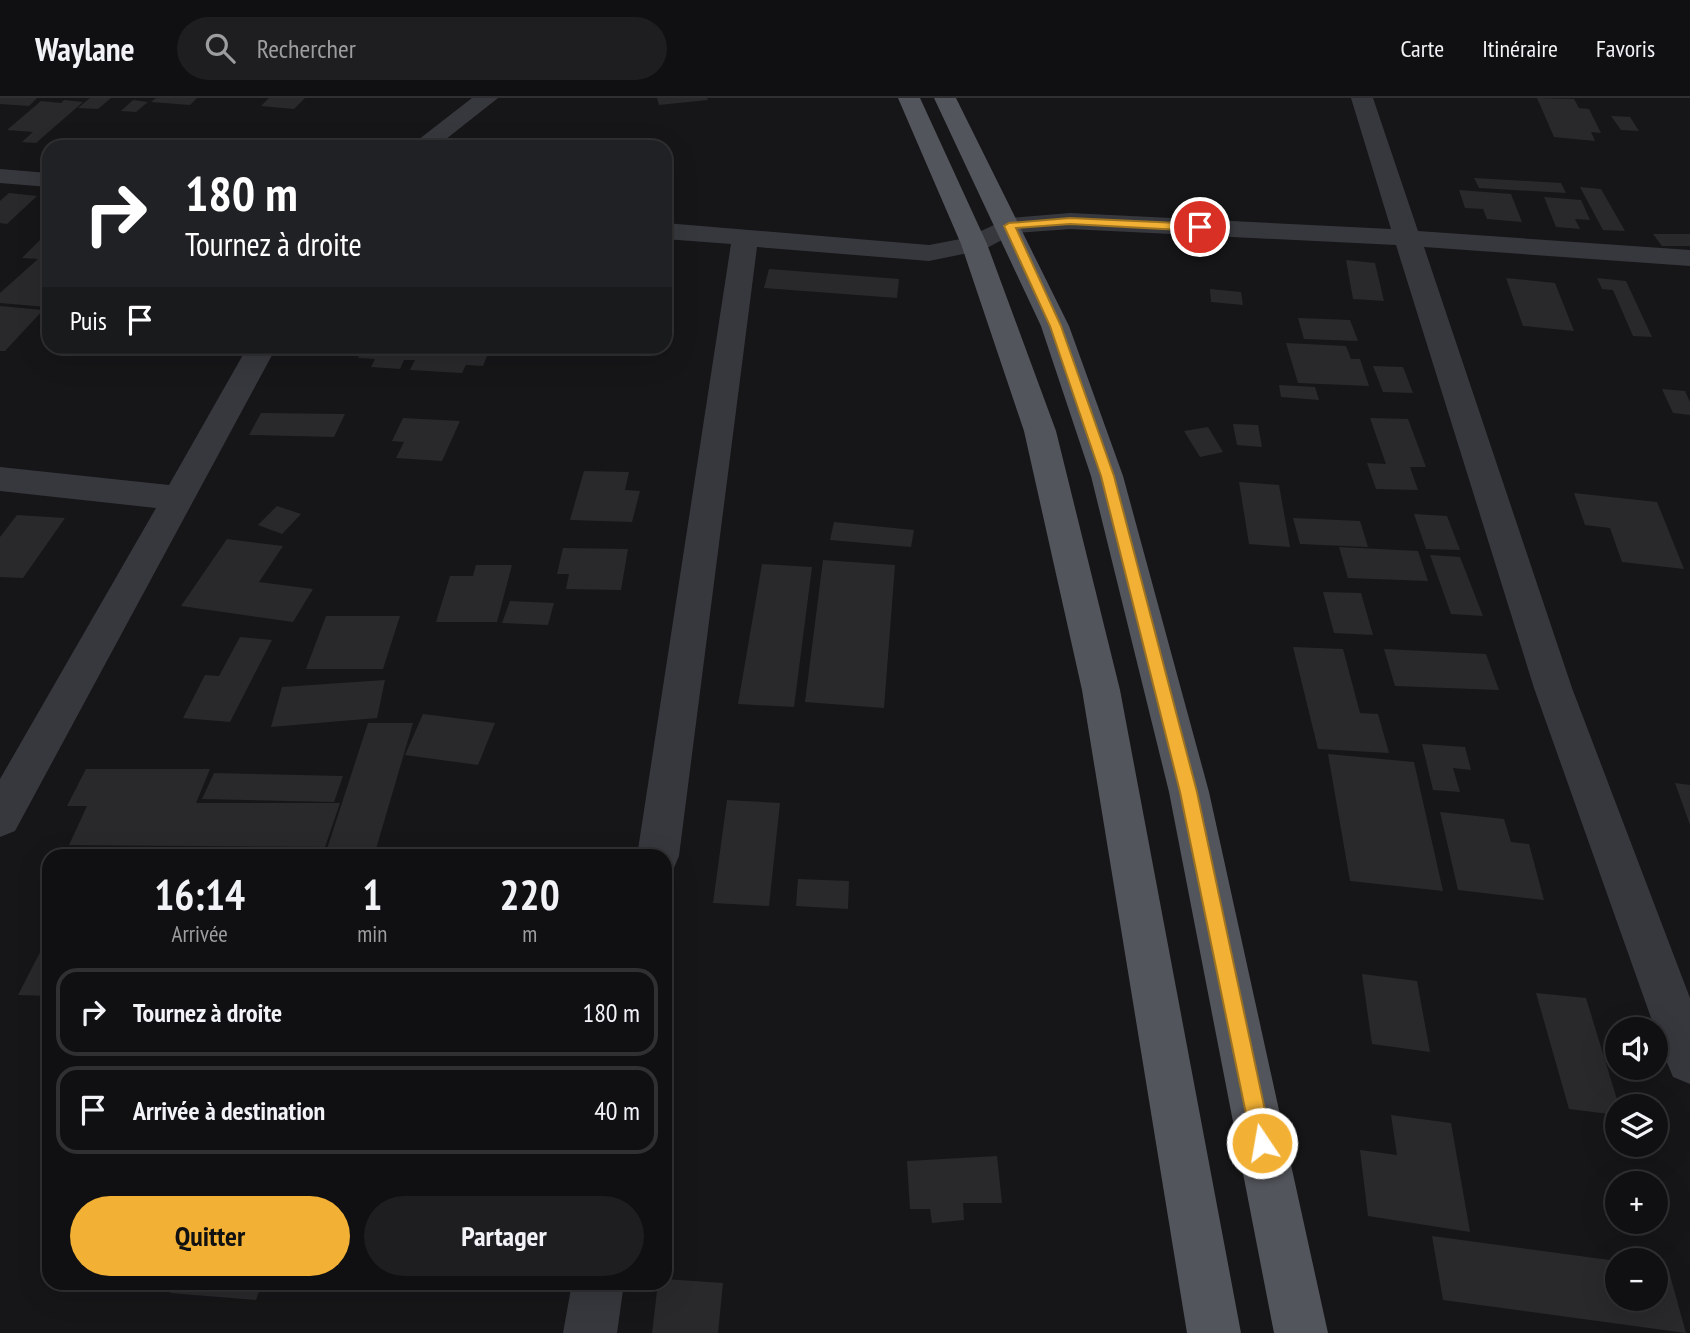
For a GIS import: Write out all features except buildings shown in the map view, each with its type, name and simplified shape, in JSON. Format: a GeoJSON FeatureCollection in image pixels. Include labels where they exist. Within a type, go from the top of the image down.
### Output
{"type":"FeatureCollection","features":[{"type":"Feature","properties":{"kind":"main road"},"geometry":{"type":"LineString","coordinates":[[909,98],[974,244],[1040,431],[1101,690],[1214,1333]]}},
{"type":"Feature","properties":{"kind":"main road"},"geometry":{"type":"LineString","coordinates":[[945,98],[1055,326],[1111,489],[1189,792],[1301,1333]]}},
{"type":"Feature","properties":{"kind":"street"},"geometry":{"type":"LineString","coordinates":[[430,140],[487,98]]}},
{"type":"Feature","properties":{"kind":"street"},"geometry":{"type":"LineString","coordinates":[[1362,98],[1553,688],[1690,1060]]}},
{"type":"Feature","properties":{"kind":"street"},"geometry":{"type":"LineString","coordinates":[[0,176],[42,179]]}},
{"type":"Feature","properties":{"kind":"street"},"geometry":{"type":"LineString","coordinates":[[672,232],[929,253],[974,244],[1009,226],[1070,221],[1409,238],[1690,258]]}},
{"type":"Feature","properties":{"kind":"street"},"geometry":{"type":"LineString","coordinates":[[659,849],[746,238]]}},
{"type":"Feature","properties":{"kind":"street"},"geometry":{"type":"LineString","coordinates":[[0,818],[258,354]]}},
{"type":"Feature","properties":{"kind":"street"},"geometry":{"type":"LineString","coordinates":[[0,479],[176,498]]}},
{"type":"Feature","properties":{"kind":"street"},"geometry":{"type":"LineString","coordinates":[[590,1333],[597,1290]]}},
{"type":"Feature","properties":{"kind":"route"},"geometry":{"type":"LineString","coordinates":[[1200,227],[1070,221],[1009,226],[1055,326],[1107,476],[1189,792],[1262,1143]]}}]}
